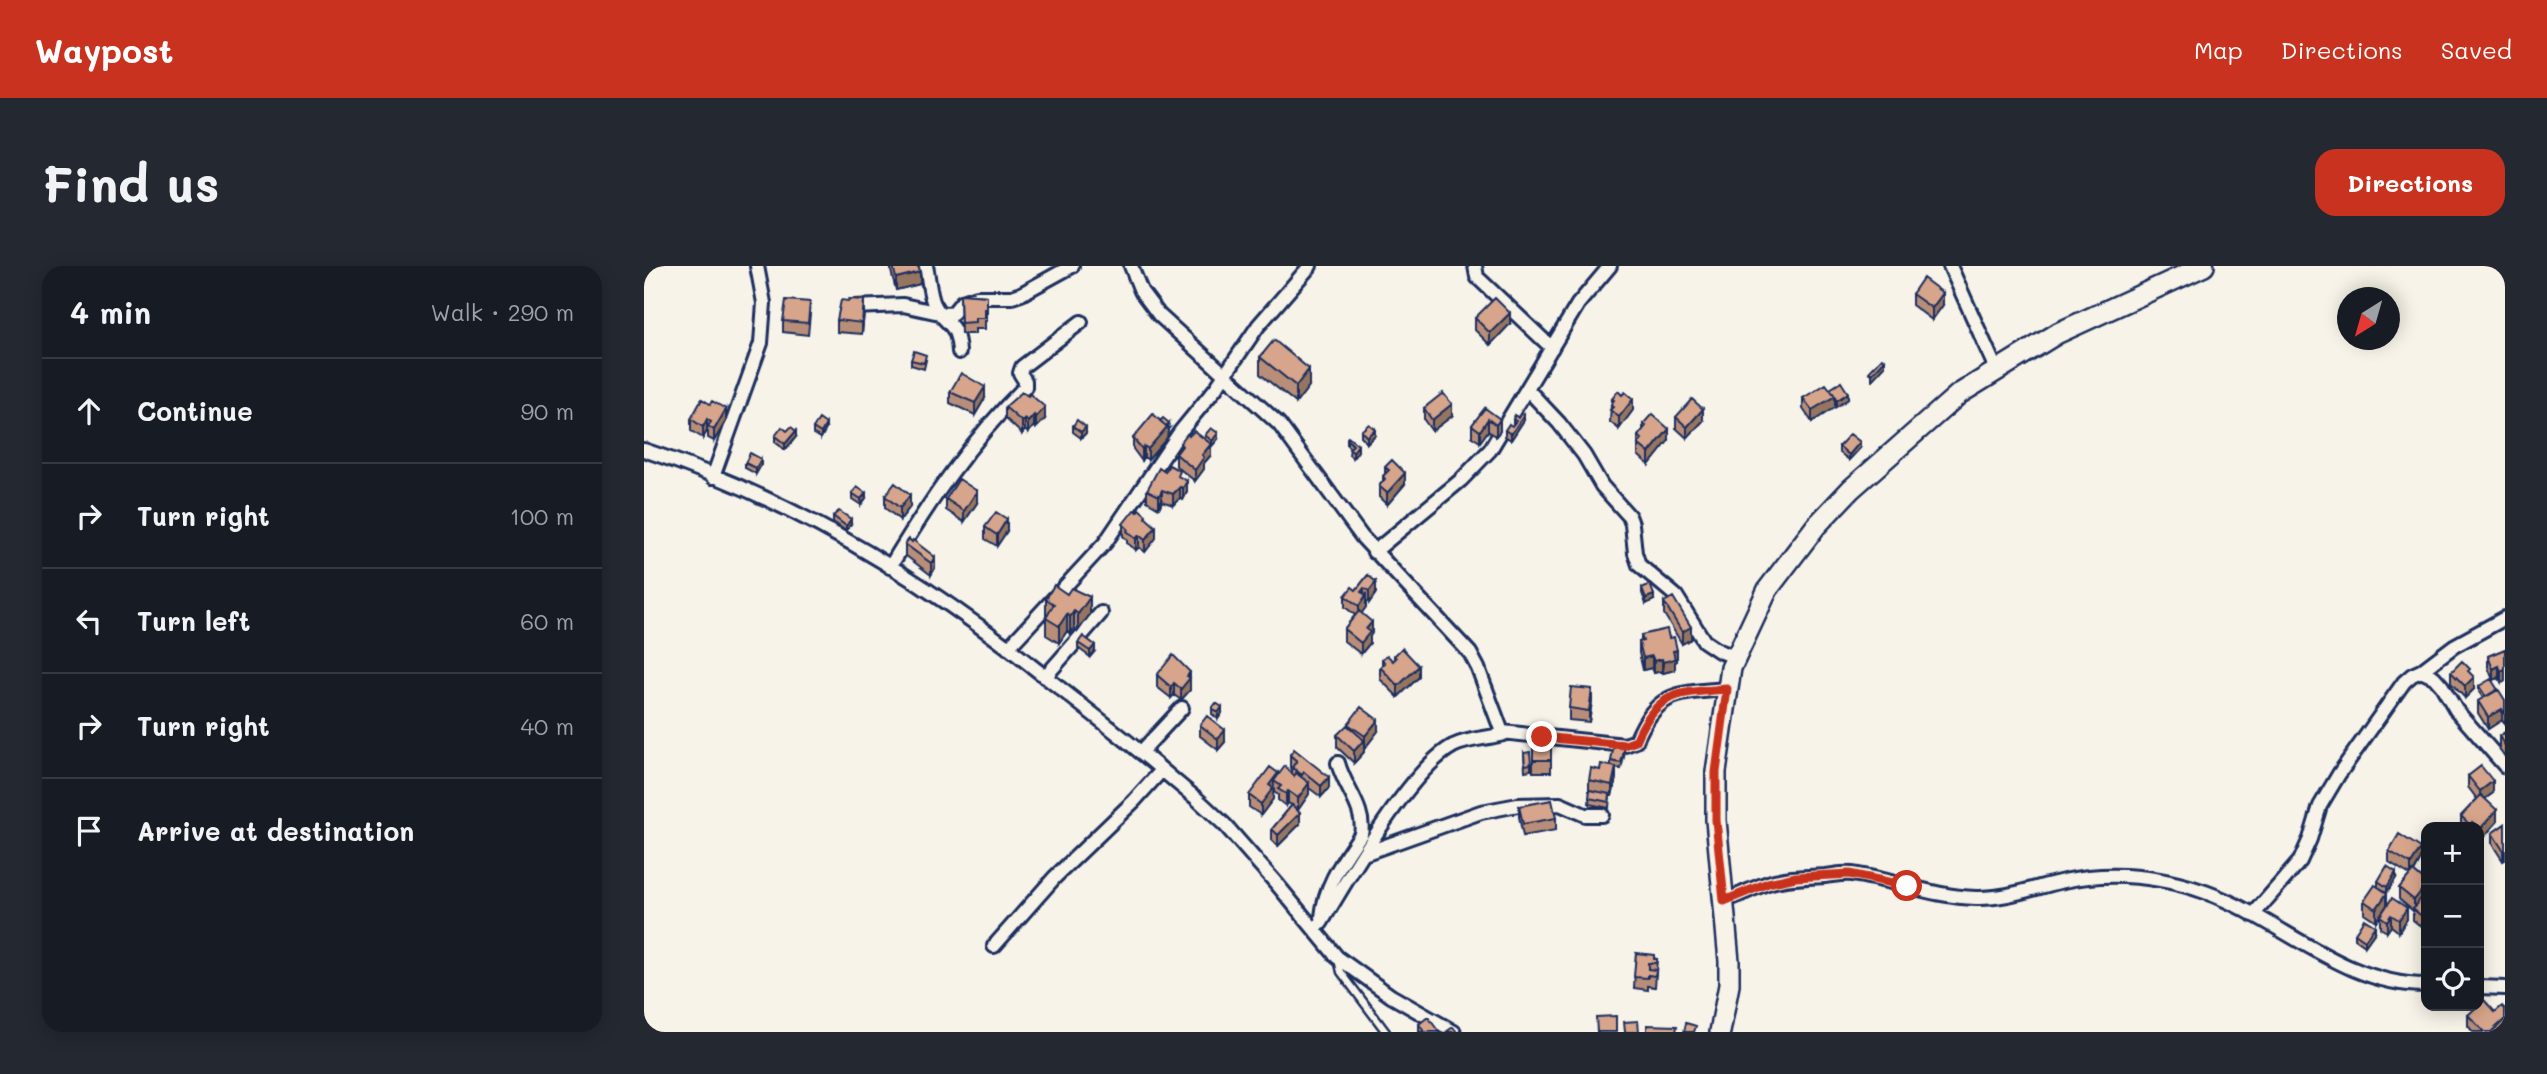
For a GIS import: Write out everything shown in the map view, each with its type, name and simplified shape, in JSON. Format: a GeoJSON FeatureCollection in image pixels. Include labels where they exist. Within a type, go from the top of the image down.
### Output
{"type":"FeatureCollection","features":[{"type":"Feature","properties":{"kind":"street"},"geometry":{"type":"LineString","coordinates":[[713,477],[761,343],[764,303],[757,266]]}},
{"type":"Feature","properties":{"kind":"street"},"geometry":{"type":"LineString","coordinates":[[926,266],[933,300],[940,313],[955,328],[959,352]]}},
{"type":"Feature","properties":{"kind":"street"},"geometry":{"type":"LineString","coordinates":[[853,307],[903,305],[953,313],[962,302],[977,297],[1012,297],[1072,266]]}},
{"type":"Feature","properties":{"kind":"street"},"geometry":{"type":"LineString","coordinates":[[1131,266],[1141,291],[1159,315],[1279,424],[1374,552],[1470,653],[1500,729],[1506,733]]}},
{"type":"Feature","properties":{"kind":"street"},"geometry":{"type":"LineString","coordinates":[[1008,648],[1105,543],[1180,432],[1258,326],[1310,266]]}},
{"type":"Feature","properties":{"kind":"street"},"geometry":{"type":"LineString","coordinates":[[1475,266],[1477,277],[1552,348]]}},
{"type":"Feature","properties":{"kind":"street"},"geometry":{"type":"LineString","coordinates":[[1374,552],[1422,514],[1472,470],[1490,450],[1578,304],[1610,266]]}},
{"type":"Feature","properties":{"kind":"street"},"geometry":{"type":"LineString","coordinates":[[1950,266],[1996,369]]}},
{"type":"Feature","properties":{"kind":"street"},"geometry":{"type":"LineString","coordinates":[[1720,1032],[1729,973],[1716,820],[1716,772],[1727,689],[1735,657],[1768,589],[1816,526],[1852,489],[1959,394],[2058,333],[2204,266]]}},
{"type":"Feature","properties":{"kind":"street"},"geometry":{"type":"LineString","coordinates":[[890,567],[979,435],[1025,387],[1020,373],[1022,367],[1081,321]]}},
{"type":"Feature","properties":{"kind":"street"},"geometry":{"type":"LineString","coordinates":[[1527,389],[1559,422],[1584,455],[1602,486],[1629,516],[1639,565],[1676,596],[1704,641],[1735,657]]}},
{"type":"Feature","properties":{"kind":"street"},"geometry":{"type":"LineString","coordinates":[[644,450],[677,461],[813,523],[929,590],[1008,648],[1163,770],[1224,825],[1337,957],[1391,996],[1454,1032]]}},
{"type":"Feature","properties":{"kind":"street"},"geometry":{"type":"LineString","coordinates":[[1045,677],[1101,613]]}},
{"type":"Feature","properties":{"kind":"street"},"geometry":{"type":"LineString","coordinates":[[2253,915],[2300,860],[2310,839],[2319,806],[2404,682],[2447,651],[2505,618]]}},
{"type":"Feature","properties":{"kind":"street"},"geometry":{"type":"LineString","coordinates":[[2421,671],[2434,677],[2442,686],[2456,710],[2505,766]]}},
{"type":"Feature","properties":{"kind":"street"},"geometry":{"type":"LineString","coordinates":[[1321,923],[1416,781],[1444,752],[1455,745],[1506,733],[1625,745],[1636,741],[1650,713],[1666,700],[1689,693],[1727,689]]}},
{"type":"Feature","properties":{"kind":"street"},"geometry":{"type":"LineString","coordinates":[[1141,752],[1182,708]]}},
{"type":"Feature","properties":{"kind":"street"},"geometry":{"type":"LineString","coordinates":[[1320,938],[1328,888],[1361,834],[1362,827],[1361,815],[1342,778],[1338,763]]}},
{"type":"Feature","properties":{"kind":"street"},"geometry":{"type":"LineString","coordinates":[[994,946],[1055,877],[1163,770]]}},
{"type":"Feature","properties":{"kind":"street"},"geometry":{"type":"LineString","coordinates":[[1366,853],[1456,820],[1509,806],[1560,804],[1585,815],[1602,815]]}},
{"type":"Feature","properties":{"kind":"street"},"geometry":{"type":"LineString","coordinates":[[1724,901],[1768,883],[1796,877],[1849,874],[1942,894],[1976,898],[2000,897],[2062,881],[2102,875],[2143,877],[2188,887],[2220,898],[2357,972],[2392,983],[2421,985]]}},
{"type":"Feature","properties":{"kind":"street"},"geometry":{"type":"LineString","coordinates":[[2484,987],[2505,988]]}},
{"type":"Feature","properties":{"kind":"lane"},"geometry":{"type":"LineString","coordinates":[[1337,957],[1341,972],[1386,1032]]}},
{"type":"Feature","properties":{"kind":"building"},"geometry":{"type":"Polygon","coordinates":[[[893,266],[918,266],[920,272],[896,278],[893,266]]]}},
{"type":"Feature","properties":{"kind":"building"},"geometry":{"type":"Polygon","coordinates":[[[1923,278],[1943,293],[1932,308],[1912,294],[1923,278]]]}},
{"type":"Feature","properties":{"kind":"building"},"geometry":{"type":"Polygon","coordinates":[[[960,294],[987,296],[985,318],[961,323],[960,294]]]}},
{"type":"Feature","properties":{"kind":"building"},"geometry":{"type":"Polygon","coordinates":[[[1495,298],[1510,313],[1490,333],[1475,318],[1495,298]]]}},
{"type":"Feature","properties":{"kind":"building"},"geometry":{"type":"Polygon","coordinates":[[[786,300],[810,302],[808,323],[783,321],[786,300]]]}},
{"type":"Feature","properties":{"kind":"building"},"geometry":{"type":"Polygon","coordinates":[[[841,300],[864,300],[862,323],[837,320],[841,300]]]}},
{"type":"Feature","properties":{"kind":"building"},"geometry":{"type":"Polygon","coordinates":[[[1274,340],[1309,369],[1296,386],[1260,357],[1274,340]]]}},
{"type":"Feature","properties":{"kind":"building"},"geometry":{"type":"Polygon","coordinates":[[[914,351],[926,355],[924,363],[911,360],[914,351]]]}},
{"type":"Feature","properties":{"kind":"building"},"geometry":{"type":"Polygon","coordinates":[[[1882,358],[1885,360],[1872,374],[1869,372],[1882,358]]]}},
{"type":"Feature","properties":{"kind":"building"},"geometry":{"type":"Polygon","coordinates":[[[961,373],[985,387],[975,403],[950,392],[961,373]]]}},
{"type":"Feature","properties":{"kind":"building"},"geometry":{"type":"Polygon","coordinates":[[[1841,382],[1848,393],[1836,401],[1830,389],[1841,382]]]}},
{"type":"Feature","properties":{"kind":"building"},"geometry":{"type":"Polygon","coordinates":[[[1826,384],[1835,396],[1812,410],[1803,398],[1826,384]]]}},
{"type":"Feature","properties":{"kind":"building"},"geometry":{"type":"Polygon","coordinates":[[[1618,391],[1622,395],[1625,392],[1633,399],[1619,417],[1610,410],[1613,407],[1612,399],[1618,391]]]}},
{"type":"Feature","properties":{"kind":"building"},"geometry":{"type":"Polygon","coordinates":[[[1022,392],[1028,396],[1030,394],[1045,407],[1028,422],[1025,419],[1022,422],[1005,407],[1022,392]]]}},
{"type":"Feature","properties":{"kind":"building"},"geometry":{"type":"Polygon","coordinates":[[[1443,393],[1452,404],[1432,420],[1424,408],[1443,393]]]}},
{"type":"Feature","properties":{"kind":"building"},"geometry":{"type":"Polygon","coordinates":[[[702,399],[726,409],[714,430],[708,426],[711,422],[707,419],[703,427],[691,419],[702,399]]]}},
{"type":"Feature","properties":{"kind":"building"},"geometry":{"type":"Polygon","coordinates":[[[1692,399],[1703,409],[1687,427],[1676,417],[1692,399]]]}},
{"type":"Feature","properties":{"kind":"building"},"geometry":{"type":"Polygon","coordinates":[[[1485,408],[1500,419],[1496,425],[1488,419],[1480,431],[1472,425],[1485,408]]]}},
{"type":"Feature","properties":{"kind":"building"},"geometry":{"type":"Polygon","coordinates":[[[1521,413],[1524,415],[1511,434],[1505,430],[1509,424],[1512,426],[1516,421],[1513,419],[1515,415],[1518,418],[1521,413]]]}},
{"type":"Feature","properties":{"kind":"building"},"geometry":{"type":"Polygon","coordinates":[[[1153,414],[1167,427],[1148,449],[1144,446],[1142,449],[1133,438],[1153,414]]]}},
{"type":"Feature","properties":{"kind":"building"},"geometry":{"type":"Polygon","coordinates":[[[1652,414],[1669,429],[1649,453],[1638,444],[1642,439],[1638,436],[1646,426],[1643,424],[1652,414]]]}},
{"type":"Feature","properties":{"kind":"building"},"geometry":{"type":"Polygon","coordinates":[[[1163,418],[1169,423],[1166,426],[1160,421],[1163,418]]]}},
{"type":"Feature","properties":{"kind":"building"},"geometry":{"type":"Polygon","coordinates":[[[819,419],[826,424],[821,433],[813,428],[819,419]]]}},
{"type":"Feature","properties":{"kind":"building"},"geometry":{"type":"Polygon","coordinates":[[[1077,420],[1086,427],[1081,432],[1073,426],[1077,420]]]}},
{"type":"Feature","properties":{"kind":"building"},"geometry":{"type":"Polygon","coordinates":[[[1369,424],[1375,429],[1367,437],[1361,431],[1369,424]]]}},
{"type":"Feature","properties":{"kind":"building"},"geometry":{"type":"Polygon","coordinates":[[[782,427],[787,431],[791,427],[796,431],[785,444],[775,436],[782,427]]]}},
{"type":"Feature","properties":{"kind":"building"},"geometry":{"type":"Polygon","coordinates":[[[1211,428],[1218,433],[1212,441],[1205,435],[1211,428]]]}},
{"type":"Feature","properties":{"kind":"building"},"geometry":{"type":"Polygon","coordinates":[[[1194,431],[1211,444],[1195,470],[1176,454],[1187,434],[1189,436],[1194,431]]]}},
{"type":"Feature","properties":{"kind":"building"},"geometry":{"type":"Polygon","coordinates":[[[1850,434],[1860,442],[1849,455],[1839,446],[1850,434]]]}},
{"type":"Feature","properties":{"kind":"building"},"geometry":{"type":"Polygon","coordinates":[[[1348,437],[1358,445],[1353,452],[1349,449],[1353,445],[1348,437]]]}},
{"type":"Feature","properties":{"kind":"building"},"geometry":{"type":"Polygon","coordinates":[[[750,453],[761,459],[756,468],[745,463],[750,453]]]}},
{"type":"Feature","properties":{"kind":"building"},"geometry":{"type":"Polygon","coordinates":[[[1392,460],[1405,473],[1387,493],[1379,486],[1389,470],[1385,467],[1392,460]]]}},
{"type":"Feature","properties":{"kind":"building"},"geometry":{"type":"Polygon","coordinates":[[[1169,465],[1180,471],[1178,476],[1187,481],[1183,488],[1180,487],[1173,494],[1162,490],[1159,496],[1147,490],[1159,468],[1165,472],[1169,465]]]}},
{"type":"Feature","properties":{"kind":"building"},"geometry":{"type":"Polygon","coordinates":[[[959,479],[977,491],[964,511],[946,499],[959,479]]]}},
{"type":"Feature","properties":{"kind":"building"},"geometry":{"type":"Polygon","coordinates":[[[895,483],[910,495],[900,508],[885,496],[895,483]]]}},
{"type":"Feature","properties":{"kind":"building"},"geometry":{"type":"Polygon","coordinates":[[[857,487],[866,493],[861,499],[852,493],[857,487]]]}},
{"type":"Feature","properties":{"kind":"building"},"geometry":{"type":"Polygon","coordinates":[[[1139,509],[1156,527],[1145,540],[1139,535],[1136,539],[1123,524],[1134,510],[1137,512],[1139,509]]]}},
{"type":"Feature","properties":{"kind":"building"},"geometry":{"type":"Polygon","coordinates":[[[839,511],[851,519],[846,526],[833,516],[839,511]]]}},
{"type":"Feature","properties":{"kind":"building"},"geometry":{"type":"Polygon","coordinates":[[[996,512],[1007,519],[997,535],[985,527],[996,512]]]}},
{"type":"Feature","properties":{"kind":"building"},"geometry":{"type":"Polygon","coordinates":[[[909,539],[935,557],[931,563],[905,544],[909,539]]]}},
{"type":"Feature","properties":{"kind":"building"},"geometry":{"type":"Polygon","coordinates":[[[1368,575],[1376,582],[1369,591],[1364,588],[1361,592],[1366,595],[1359,606],[1345,596],[1352,587],[1356,590],[1368,575]]]}},
{"type":"Feature","properties":{"kind":"building"},"geometry":{"type":"Polygon","coordinates":[[[1650,584],[1654,595],[1646,598],[1642,588],[1650,584]]]}},
{"type":"Feature","properties":{"kind":"building"},"geometry":{"type":"Polygon","coordinates":[[[1054,585],[1067,594],[1071,588],[1090,597],[1078,614],[1074,611],[1070,617],[1067,614],[1059,626],[1046,618],[1054,604],[1046,599],[1054,585]]]}},
{"type":"Feature","properties":{"kind":"building"},"geometry":{"type":"Polygon","coordinates":[[[1673,597],[1691,627],[1682,632],[1664,602],[1673,597]]]}},
{"type":"Feature","properties":{"kind":"building"},"geometry":{"type":"Polygon","coordinates":[[[1359,611],[1372,622],[1366,629],[1370,632],[1361,643],[1344,629],[1359,611]]]}},
{"type":"Feature","properties":{"kind":"building"},"geometry":{"type":"Polygon","coordinates":[[[1667,629],[1669,638],[1674,637],[1677,650],[1673,651],[1675,659],[1663,662],[1662,659],[1654,661],[1652,656],[1643,658],[1639,642],[1643,641],[1641,635],[1667,629]]]}},
{"type":"Feature","properties":{"kind":"building"},"geometry":{"type":"Polygon","coordinates":[[[1083,636],[1095,645],[1090,651],[1078,643],[1083,636]]]}},
{"type":"Feature","properties":{"kind":"building"},"geometry":{"type":"Polygon","coordinates":[[[1402,648],[1419,666],[1398,686],[1380,667],[1385,663],[1382,659],[1387,655],[1393,661],[1402,648]]]}},
{"type":"Feature","properties":{"kind":"building"},"geometry":{"type":"Polygon","coordinates":[[[2505,649],[2505,669],[2501,671],[2499,666],[2493,669],[2488,656],[2505,649]]]}},
{"type":"Feature","properties":{"kind":"building"},"geometry":{"type":"Polygon","coordinates":[[[1173,655],[1190,672],[1187,676],[1190,678],[1181,689],[1174,683],[1171,687],[1157,675],[1173,655]]]}},
{"type":"Feature","properties":{"kind":"building"},"geometry":{"type":"Polygon","coordinates":[[[2462,661],[2474,677],[2465,686],[2451,672],[2462,661]]]}},
{"type":"Feature","properties":{"kind":"building"},"geometry":{"type":"Polygon","coordinates":[[[2491,679],[2498,690],[2486,697],[2479,686],[2491,679]]]}},
{"type":"Feature","properties":{"kind":"building"},"geometry":{"type":"Polygon","coordinates":[[[1571,687],[1592,689],[1589,711],[1569,708],[1571,687]]]}},
{"type":"Feature","properties":{"kind":"building"},"geometry":{"type":"Polygon","coordinates":[[[2498,689],[2505,700],[2505,715],[2502,709],[2488,717],[2478,701],[2498,689]]]}},
{"type":"Feature","properties":{"kind":"building"},"geometry":{"type":"Polygon","coordinates":[[[1216,703],[1222,707],[1218,713],[1212,708],[1216,703]]]}},
{"type":"Feature","properties":{"kind":"building"},"geometry":{"type":"Polygon","coordinates":[[[1361,707],[1378,720],[1365,736],[1348,724],[1361,707]]]}},
{"type":"Feature","properties":{"kind":"building"},"geometry":{"type":"Polygon","coordinates":[[[1207,716],[1225,730],[1218,739],[1200,725],[1207,716]]]}},
{"type":"Feature","properties":{"kind":"building"},"geometry":{"type":"Polygon","coordinates":[[[1347,725],[1364,740],[1354,751],[1337,735],[1347,725]]]}},
{"type":"Feature","properties":{"kind":"building"},"geometry":{"type":"Polygon","coordinates":[[[2505,732],[2505,746],[2499,736],[2505,732]]]}},
{"type":"Feature","properties":{"kind":"building"},"geometry":{"type":"Polygon","coordinates":[[[1533,739],[1551,739],[1551,760],[1533,760],[1533,739]]]}},
{"type":"Feature","properties":{"kind":"building"},"geometry":{"type":"Polygon","coordinates":[[[1614,745],[1625,747],[1621,763],[1611,761],[1614,745]]]}},
{"type":"Feature","properties":{"kind":"building"},"geometry":{"type":"Polygon","coordinates":[[[1294,749],[1329,777],[1321,786],[1304,772],[1302,775],[1292,767],[1297,761],[1290,755],[1294,749]]]}},
{"type":"Feature","properties":{"kind":"building"},"geometry":{"type":"Polygon","coordinates":[[[1530,752],[1531,764],[1525,765],[1524,753],[1530,752]]]}},
{"type":"Feature","properties":{"kind":"building"},"geometry":{"type":"Polygon","coordinates":[[[1601,764],[1616,767],[1612,785],[1589,780],[1591,768],[1600,770],[1601,764]]]}},
{"type":"Feature","properties":{"kind":"building"},"geometry":{"type":"Polygon","coordinates":[[[1285,766],[1294,776],[1296,773],[1309,783],[1298,798],[1288,791],[1286,794],[1278,789],[1281,786],[1274,781],[1285,766]]]}},
{"type":"Feature","properties":{"kind":"building"},"geometry":{"type":"Polygon","coordinates":[[[2481,766],[2493,781],[2480,791],[2468,776],[2481,766]]]}},
{"type":"Feature","properties":{"kind":"building"},"geometry":{"type":"Polygon","coordinates":[[[1270,767],[1278,773],[1269,785],[1273,788],[1261,804],[1249,795],[1270,767]]]}},
{"type":"Feature","properties":{"kind":"building"},"geometry":{"type":"Polygon","coordinates":[[[1590,790],[1610,794],[1609,802],[1589,798],[1590,790]]]}},
{"type":"Feature","properties":{"kind":"building"},"geometry":{"type":"Polygon","coordinates":[[[2481,795],[2497,810],[2484,825],[2484,822],[2467,822],[2461,816],[2481,795]]]}},
{"type":"Feature","properties":{"kind":"building"},"geometry":{"type":"Polygon","coordinates":[[[1552,800],[1556,818],[1523,824],[1519,806],[1552,800]]]}},
{"type":"Feature","properties":{"kind":"building"},"geometry":{"type":"Polygon","coordinates":[[[1292,805],[1300,813],[1278,835],[1272,829],[1292,805]]]}},
{"type":"Feature","properties":{"kind":"building"},"geometry":{"type":"Polygon","coordinates":[[[2505,824],[2505,849],[2503,850],[2492,833],[2505,824]]]}},
{"type":"Feature","properties":{"kind":"building"},"geometry":{"type":"Polygon","coordinates":[[[2399,834],[2421,848],[2411,864],[2389,851],[2399,834]]]}},
{"type":"Feature","properties":{"kind":"building"},"geometry":{"type":"Polygon","coordinates":[[[2387,866],[2396,872],[2387,887],[2378,881],[2387,866]]]}},
{"type":"Feature","properties":{"kind":"building"},"geometry":{"type":"Polygon","coordinates":[[[2413,871],[2421,878],[2421,891],[2414,900],[2399,888],[2413,871]]]}},
{"type":"Feature","properties":{"kind":"building"},"geometry":{"type":"Polygon","coordinates":[[[2375,885],[2387,893],[2376,909],[2364,901],[2375,885]]]}},
{"type":"Feature","properties":{"kind":"building"},"geometry":{"type":"Polygon","coordinates":[[[2392,898],[2407,908],[2399,920],[2391,915],[2387,921],[2380,916],[2392,898]]]}},
{"type":"Feature","properties":{"kind":"building"},"geometry":{"type":"Polygon","coordinates":[[[2421,898],[2421,915],[2413,909],[2421,898]]]}},
{"type":"Feature","properties":{"kind":"building"},"geometry":{"type":"Polygon","coordinates":[[[2364,919],[2375,926],[2365,940],[2355,933],[2364,919]]]}},
{"type":"Feature","properties":{"kind":"building"},"geometry":{"type":"Polygon","coordinates":[[[1636,953],[1654,955],[1656,963],[1648,963],[1648,969],[1656,970],[1655,976],[1634,977],[1636,953]]]}},
{"type":"Feature","properties":{"kind":"building"},"geometry":{"type":"Polygon","coordinates":[[[2484,1000],[2495,1012],[2502,1006],[2505,1009],[2505,1019],[2491,1032],[2484,1032],[2468,1015],[2472,1011],[2484,1011],[2484,1000]]]}},
{"type":"Feature","properties":{"kind":"building"},"geometry":{"type":"Polygon","coordinates":[[[1616,1016],[1616,1032],[1597,1032],[1596,1017],[1616,1016]]]}},
{"type":"Feature","properties":{"kind":"building"},"geometry":{"type":"Polygon","coordinates":[[[1428,1017],[1439,1032],[1424,1032],[1419,1024],[1428,1017]]]}},
{"type":"Feature","properties":{"kind":"building"},"geometry":{"type":"Polygon","coordinates":[[[1638,1021],[1639,1032],[1625,1032],[1624,1022],[1638,1021]]]}},
{"type":"Feature","properties":{"kind":"building"},"geometry":{"type":"Polygon","coordinates":[[[1686,1023],[1696,1026],[1694,1032],[1684,1032],[1686,1023]]]}},
{"type":"Feature","properties":{"kind":"building"},"geometry":{"type":"Polygon","coordinates":[[[1647,1025],[1677,1026],[1676,1032],[1647,1032],[1647,1025]]]}},
{"type":"Feature","properties":{"kind":"route"},"geometry":{"type":"LineString","coordinates":[[1542,737],[1631,744],[1636,741],[1650,713],[1666,700],[1689,693],[1727,689],[1716,772],[1716,820],[1724,901],[1768,883],[1796,877],[1849,874],[1907,886]]}}]}
